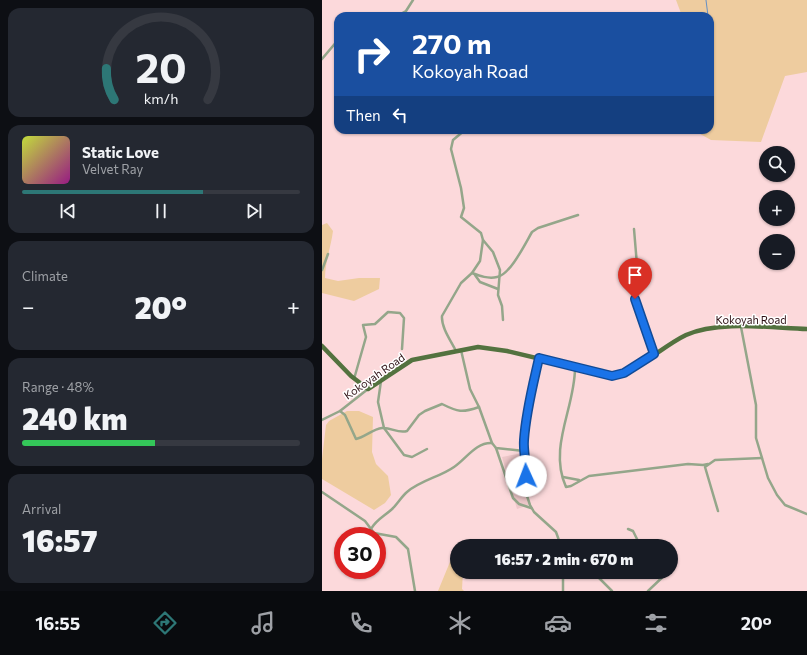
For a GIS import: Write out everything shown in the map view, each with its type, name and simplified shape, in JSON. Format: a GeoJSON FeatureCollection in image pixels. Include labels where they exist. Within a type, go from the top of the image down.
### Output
{"type":"FeatureCollection","features":[{"type":"Feature","properties":{"kind":"main road","name":"Kokoyah Road"},"geometry":{"type":"LineString","coordinates":[[368,389],[412,360],[478,347],[539,358],[606,375],[618,375],[624,373],[681,338],[700,330],[716,327],[807,329]]}},
{"type":"Feature","properties":{"kind":"main road"},"geometry":{"type":"LineString","coordinates":[[322,346],[354,379],[368,389]]}},
{"type":"Feature","properties":{"kind":"street"},"geometry":{"type":"LineString","coordinates":[[404,12],[413,0]]}},
{"type":"Feature","properties":{"kind":"street"},"geometry":{"type":"LineString","coordinates":[[322,60],[334,45]]}},
{"type":"Feature","properties":{"kind":"street"},"geometry":{"type":"LineString","coordinates":[[460,134],[453,140],[451,149],[461,188],[464,208],[461,217],[481,234],[483,240],[495,255],[500,270],[498,301],[502,306],[503,320]]}},
{"type":"Feature","properties":{"kind":"street"},"geometry":{"type":"LineString","coordinates":[[474,274],[482,277],[499,277],[509,269],[532,232],[538,228],[578,215]]}},
{"type":"Feature","properties":{"kind":"street"},"geometry":{"type":"LineString","coordinates":[[634,229],[638,266],[635,299],[654,354]]}},
{"type":"Feature","properties":{"kind":"street"},"geometry":{"type":"LineString","coordinates":[[483,240],[480,261],[474,274],[461,283],[442,316],[442,321],[445,329],[459,351],[470,389],[479,407],[492,443],[496,448],[513,498],[519,504],[532,508]]}},
{"type":"Feature","properties":{"kind":"street"},"geometry":{"type":"LineString","coordinates":[[322,270],[328,254]]}},
{"type":"Feature","properties":{"kind":"street"},"geometry":{"type":"LineString","coordinates":[[474,274],[480,282],[498,289]]}},
{"type":"Feature","properties":{"kind":"street"},"geometry":{"type":"LineString","coordinates":[[354,379],[366,337],[363,325],[375,324],[388,312],[400,313],[404,318],[402,349]]}},
{"type":"Feature","properties":{"kind":"street"},"geometry":{"type":"LineString","coordinates":[[741,327],[756,405],[756,438],[768,478],[780,500],[785,505],[807,514]]}},
{"type":"Feature","properties":{"kind":"street"},"geometry":{"type":"LineString","coordinates":[[539,358],[528,403],[524,451],[527,469],[524,487],[528,501],[532,508],[556,532],[558,539]]}},
{"type":"Feature","properties":{"kind":"street"},"geometry":{"type":"LineString","coordinates":[[575,368],[575,383],[565,419],[559,454],[562,477],[566,487],[572,486],[589,476],[688,464],[703,465],[715,460],[762,458]]}},
{"type":"Feature","properties":{"kind":"street"},"geometry":{"type":"LineString","coordinates":[[380,381],[381,389],[378,402],[384,428],[404,455],[412,457],[428,448]]}},
{"type":"Feature","properties":{"kind":"street","name":"Kokoyah Road"},"geometry":{"type":"LineString","coordinates":[[322,420],[340,411],[368,389]]}},
{"type":"Feature","properties":{"kind":"street"},"geometry":{"type":"LineString","coordinates":[[340,411],[345,415],[356,439],[376,429],[384,428],[407,431],[419,415],[442,404],[455,411],[466,411],[479,407]]}},
{"type":"Feature","properties":{"kind":"street"},"geometry":{"type":"LineString","coordinates":[[372,527],[375,521],[391,510],[406,492],[423,481],[453,468],[477,447],[486,443],[492,443]]}},
{"type":"Feature","properties":{"kind":"street"},"geometry":{"type":"LineString","coordinates":[[496,448],[524,451]]}},
{"type":"Feature","properties":{"kind":"street"},"geometry":{"type":"LineString","coordinates":[[708,464],[705,467],[718,511]]}},
{"type":"Feature","properties":{"kind":"street"},"geometry":{"type":"LineString","coordinates":[[562,477],[580,480]]}},
{"type":"Feature","properties":{"kind":"street"},"geometry":{"type":"LineString","coordinates":[[322,492],[360,517],[369,527]]}},
{"type":"Feature","properties":{"kind":"street"},"geometry":{"type":"LineString","coordinates":[[628,529],[633,531],[637,539]]}},
{"type":"Feature","properties":{"kind":"street"},"geometry":{"type":"LineString","coordinates":[[386,535],[396,537],[408,549],[415,591]]}},
{"type":"Feature","properties":{"kind":"street"},"geometry":{"type":"LineString","coordinates":[[562,579],[563,591]]}},
{"type":"Feature","properties":{"kind":"street"},"geometry":{"type":"LineString","coordinates":[[600,579],[612,591]]}},
{"type":"Feature","properties":{"kind":"street"},"geometry":{"type":"LineString","coordinates":[[648,591],[661,579]]}},
{"type":"Feature","properties":{"kind":"shaded area"},"geometry":{"type":"Polygon","coordinates":[[[676,0],[807,0],[807,72],[785,76],[761,142],[711,140],[700,134],[714,134],[714,12],[680,12],[676,0]]]}},
{"type":"Feature","properties":{"kind":"shaded area"},"geometry":{"type":"Polygon","coordinates":[[[327,223],[333,231],[325,278],[338,281],[359,278],[380,278],[379,289],[354,301],[322,293],[322,225],[327,223]]]}},
{"type":"Feature","properties":{"kind":"shaded area"},"geometry":{"type":"Polygon","coordinates":[[[347,411],[359,411],[373,417],[372,452],[376,464],[388,476],[391,495],[385,503],[374,510],[322,479],[322,459],[326,425],[329,421],[347,411]]]}},
{"type":"Feature","properties":{"kind":"shaded area"},"geometry":{"type":"Polygon","coordinates":[[[523,453],[527,475],[523,489],[529,505],[517,509],[502,457],[523,453]]]}},
{"type":"Feature","properties":{"kind":"shaded area"},"geometry":{"type":"Polygon","coordinates":[[[450,562],[450,579],[463,579],[462,589],[464,591],[438,591],[450,562]]]}},
{"type":"Feature","properties":{"kind":"waterway"},"geometry":{"type":"LineString","coordinates":[[706,0],[708,12]]}},
{"type":"Feature","properties":{"kind":"route"},"geometry":{"type":"LineString","coordinates":[[526,476],[527,469],[524,449],[526,417],[539,358],[606,375],[612,376],[624,373],[654,354],[635,299]]}}]}
